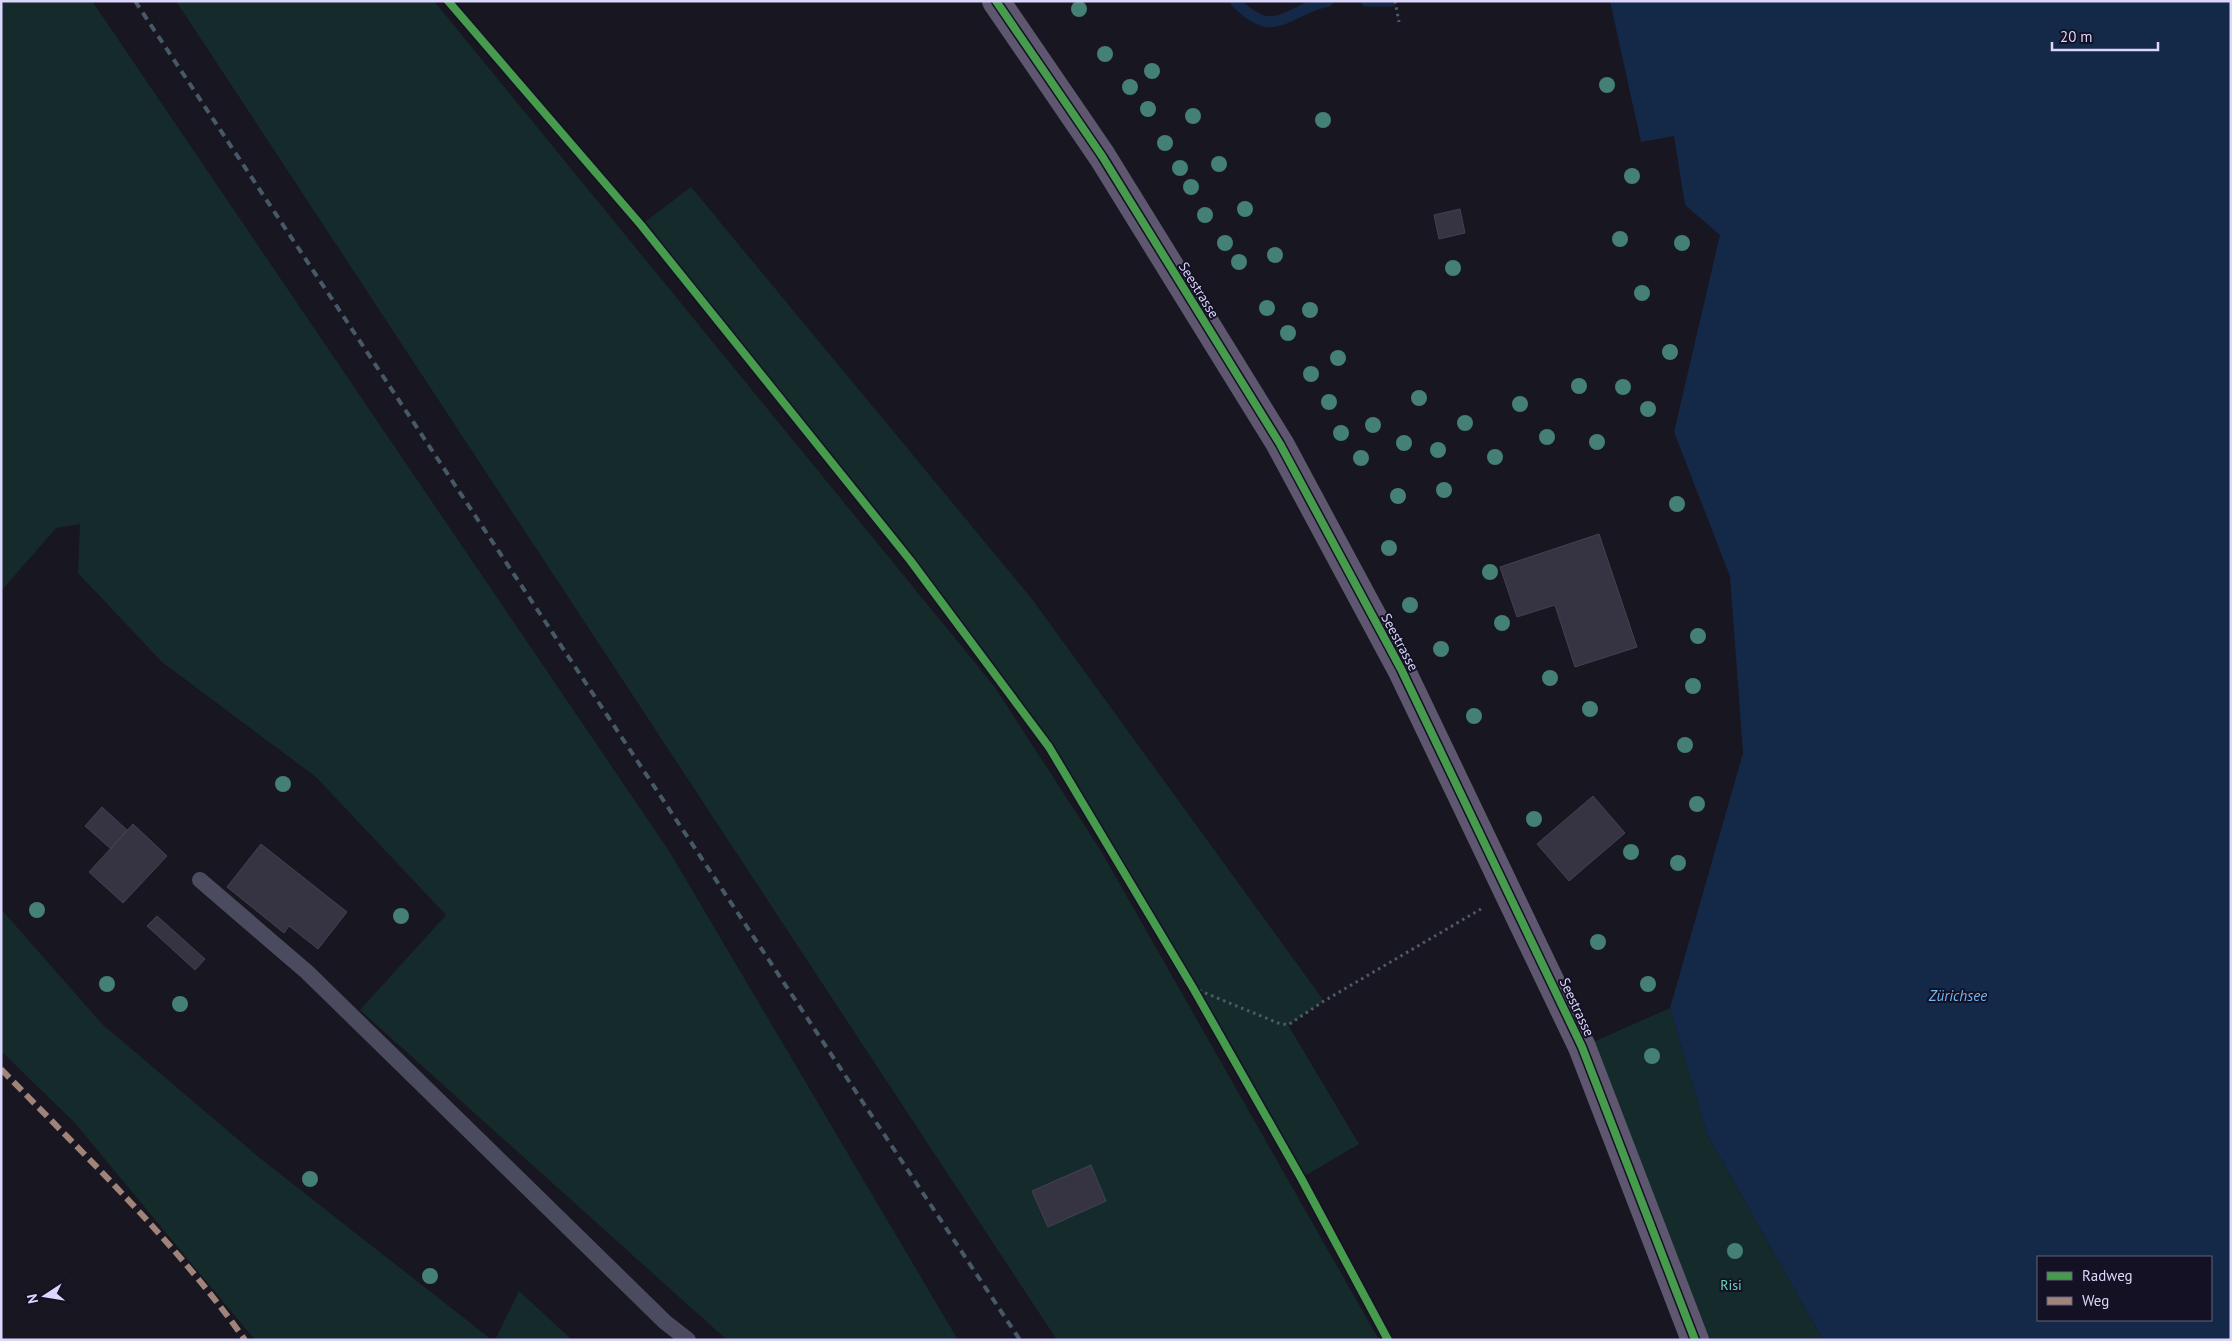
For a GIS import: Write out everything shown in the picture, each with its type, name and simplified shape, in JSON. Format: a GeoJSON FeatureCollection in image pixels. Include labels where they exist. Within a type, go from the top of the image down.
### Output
{"type":"FeatureCollection","features":[{"type":"Feature","properties":{"kind":"main road","name":"Seestrasse"},"geometry":{"type":"LineString","coordinates":[[996,1],[1102,156],[1280,444],[1401,670],[1582,1047],[1695,1340]]}},
{"type":"Feature","properties":{"kind":"lane"},"geometry":{"type":"LineString","coordinates":[[200,880],[307,972],[658,1315],[688,1340]]}},
{"type":"Feature","properties":{"kind":"path"},"geometry":{"type":"LineString","coordinates":[[1395,1],[1399,22]]}},
{"type":"Feature","properties":{"kind":"path"},"geometry":{"type":"LineString","coordinates":[[1193,988],[1278,1023],[1288,1025],[1324,1001],[1509,892]]}},
{"type":"Feature","properties":{"kind":"green space"},"geometry":{"type":"Polygon","coordinates":[[[1,1],[92,1],[669,851],[958,1340],[727,1340],[360,1010],[446,915],[316,777],[162,662],[78,573],[80,524],[56,528],[1,591],[1,1]]]}},
{"type":"Feature","properties":{"kind":"green space"},"geometry":{"type":"Polygon","coordinates":[[[176,1],[434,1],[994,686],[1101,851],[1379,1340],[1057,1340],[176,1]]]}},
{"type":"Feature","properties":{"kind":"green space"},"geometry":{"type":"Polygon","coordinates":[[[691,187],[1032,599],[1324,1001],[1288,1025],[1359,1144],[1301,1178],[1193,988],[1048,747],[910,560],[641,225],[691,187]]]}},
{"type":"Feature","properties":{"kind":"green space"},"geometry":{"type":"Polygon","coordinates":[[[1,909],[102,1024],[261,1159],[492,1340],[255,1340],[74,1122],[1,1051],[1,909]]]}},
{"type":"Feature","properties":{"kind":"green space","name":"Risi"},"geometry":{"type":"Polygon","coordinates":[[[1670,1008],[1707,1134],[1823,1340],[1695,1340],[1582,1047],[1670,1008]]]}},
{"type":"Feature","properties":{"kind":"green space"},"geometry":{"type":"Polygon","coordinates":[[[519,1291],[572,1340],[495,1340],[519,1291]]]}},
{"type":"Feature","properties":{"kind":"water","name":"Zürichsee"},"geometry":{"type":"Polygon","coordinates":[[[1610,1],[2231,1],[2231,1340],[1823,1340],[1707,1134],[1670,1008],[1743,753],[1730,576],[1674,432],[1720,235],[1685,205],[1674,136],[1641,142],[1610,1]]]}},
{"type":"Feature","properties":{"kind":"building"},"geometry":{"type":"Polygon","coordinates":[[[1460,209],[1465,233],[1439,239],[1434,215],[1460,209]]]}},
{"type":"Feature","properties":{"kind":"building"},"geometry":{"type":"Polygon","coordinates":[[[1599,534],[1637,647],[1575,667],[1555,605],[1517,617],[1500,567],[1599,534]]]}},
{"type":"Feature","properties":{"kind":"building"},"geometry":{"type":"Polygon","coordinates":[[[1593,796],[1625,833],[1569,881],[1537,844],[1593,796]]]}},
{"type":"Feature","properties":{"kind":"building"},"geometry":{"type":"Polygon","coordinates":[[[102,807],[127,830],[111,849],[85,826],[102,807]]]}},
{"type":"Feature","properties":{"kind":"building"},"geometry":{"type":"Polygon","coordinates":[[[133,824],[167,856],[123,903],[89,872],[133,824]]]}},
{"type":"Feature","properties":{"kind":"building"},"geometry":{"type":"Polygon","coordinates":[[[261,844],[347,912],[318,949],[289,926],[284,933],[227,887],[261,844]]]}},
{"type":"Feature","properties":{"kind":"building"},"geometry":{"type":"Polygon","coordinates":[[[157,916],[205,959],[195,970],[147,926],[157,916]]]}},
{"type":"Feature","properties":{"kind":"building"},"geometry":{"type":"Polygon","coordinates":[[[1091,1165],[1106,1201],[1048,1227],[1032,1191],[1091,1165]]]}},
{"type":"Feature","properties":{"kind":"waterway"},"geometry":{"type":"LineString","coordinates":[[1235,1],[1260,20],[1271,22],[1328,1]]}},
{"type":"Feature","properties":{"kind":"waterway"},"geometry":{"type":"LineString","coordinates":[[1366,1],[1391,1]]}},
{"type":"Feature","properties":{"kind":"railway"},"geometry":{"type":"LineString","coordinates":[[135,1],[1020,1340]]}},
{"type":"Feature","properties":{"kind":"marked path"},"geometry":{"type":"LineString","coordinates":[[1,1069],[97,1167],[159,1234],[189,1268],[245,1340]]}},
{"type":"Feature","properties":{"kind":"cycle path"},"geometry":{"type":"LineString","coordinates":[[448,1],[641,225],[910,560],[1049,747],[1193,988],[1301,1178],[1388,1340]]}},
{"type":"Feature","properties":{"kind":"cycle path"},"geometry":{"type":"LineString","coordinates":[[996,1],[1102,156],[1280,444],[1401,669],[1582,1047],[1695,1340]]}}]}
